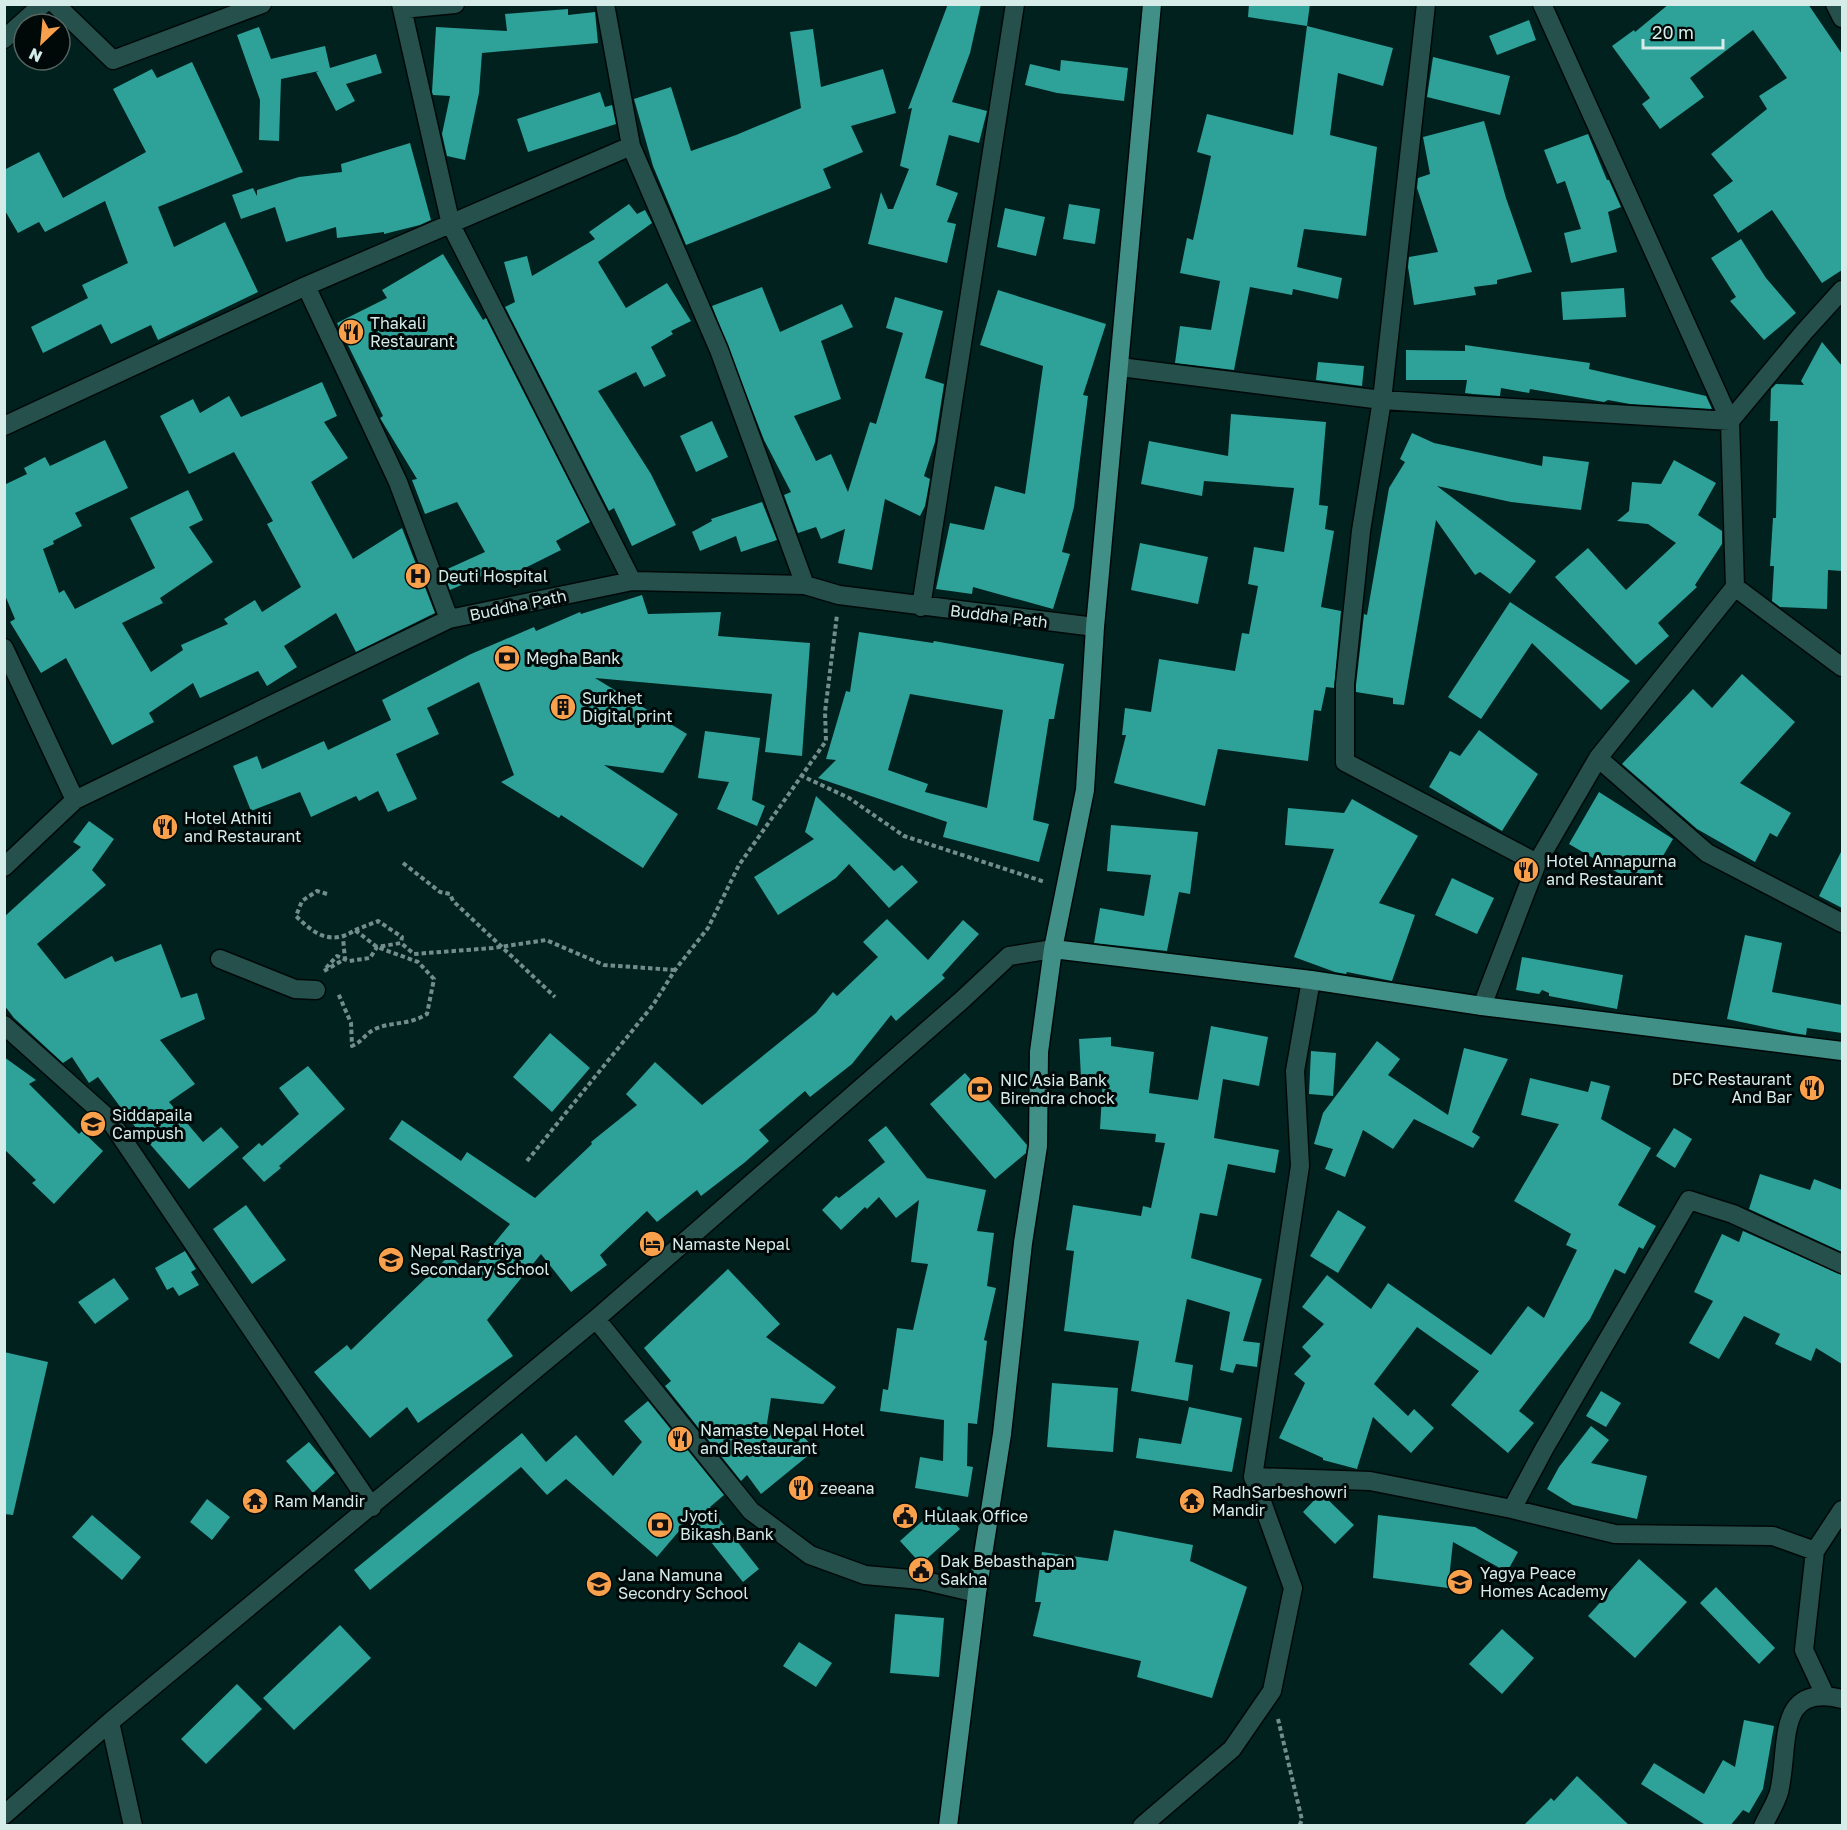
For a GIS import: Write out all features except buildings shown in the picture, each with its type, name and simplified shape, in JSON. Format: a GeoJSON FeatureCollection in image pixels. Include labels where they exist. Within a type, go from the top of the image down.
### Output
{"type":"FeatureCollection","features":[{"type":"Feature","properties":{"kind":"main road"},"geometry":{"type":"LineString","coordinates":[[948,1826],[977,1593],[1002,1434],[1023,1244],[1038,1146],[1039,1052],[1053,949],[1085,790],[1095,627],[1152,4]]}},
{"type":"Feature","properties":{"kind":"main road"},"geometry":{"type":"LineString","coordinates":[[1053,949],[1311,980],[1482,1006],[1842,1051]]}},
{"type":"Feature","properties":{"kind":"street"},"geometry":{"type":"LineString","coordinates":[[4,39],[43,4]]}},
{"type":"Feature","properties":{"kind":"street"},"geometry":{"type":"LineString","coordinates":[[55,4],[113,60],[262,4]]}},
{"type":"Feature","properties":{"kind":"street"},"geometry":{"type":"LineString","coordinates":[[455,4],[401,7],[451,225],[632,581]]}},
{"type":"Feature","properties":{"kind":"street"},"geometry":{"type":"LineString","coordinates":[[605,4],[631,146],[719,350],[805,585]]}},
{"type":"Feature","properties":{"kind":"street"},"geometry":{"type":"LineString","coordinates":[[921,607],[1015,4]]}},
{"type":"Feature","properties":{"kind":"street"},"geometry":{"type":"LineString","coordinates":[[1426,4],[1382,400],[1358,555],[1345,684],[1345,762],[1537,863]]}},
{"type":"Feature","properties":{"kind":"street"},"geometry":{"type":"LineString","coordinates":[[1482,1006],[1537,863],[1598,758],[1735,587],[1730,421],[1542,4]]}},
{"type":"Feature","properties":{"kind":"street"},"geometry":{"type":"LineString","coordinates":[[1835,4],[1842,18]]}},
{"type":"Feature","properties":{"kind":"street"},"geometry":{"type":"LineString","coordinates":[[4,426],[306,286],[631,146]]}},
{"type":"Feature","properties":{"kind":"street"},"geometry":{"type":"LineString","coordinates":[[306,286],[398,482],[449,619]]}},
{"type":"Feature","properties":{"kind":"street"},"geometry":{"type":"LineString","coordinates":[[1730,421],[1842,290]]}},
{"type":"Feature","properties":{"kind":"street"},"geometry":{"type":"LineString","coordinates":[[1120,367],[1382,400],[1730,421]]}},
{"type":"Feature","properties":{"kind":"street","name":"Buddha Path"},"geometry":{"type":"LineString","coordinates":[[4,867],[75,800],[449,619],[632,581],[805,585],[838,595],[1095,627]]}},
{"type":"Feature","properties":{"kind":"street"},"geometry":{"type":"LineString","coordinates":[[1735,587],[1842,667]]}},
{"type":"Feature","properties":{"kind":"street"},"geometry":{"type":"LineString","coordinates":[[4,648],[75,800]]}},
{"type":"Feature","properties":{"kind":"street"},"geometry":{"type":"LineString","coordinates":[[1598,758],[1707,853],[1842,923]]}},
{"type":"Feature","properties":{"kind":"street"},"geometry":{"type":"LineString","coordinates":[[4,1815],[110,1722],[372,1507],[596,1318],[954,1008],[1009,956],[1053,949]]}},
{"type":"Feature","properties":{"kind":"street"},"geometry":{"type":"LineString","coordinates":[[220,959],[295,989],[316,990]]}},
{"type":"Feature","properties":{"kind":"street"},"geometry":{"type":"LineString","coordinates":[[1142,1826],[1232,1749],[1272,1691],[1293,1588],[1253,1477],[1300,1166],[1295,1071],[1311,980]]}},
{"type":"Feature","properties":{"kind":"street"},"geometry":{"type":"LineString","coordinates":[[4,1024],[109,1119],[372,1507]]}},
{"type":"Feature","properties":{"kind":"street"},"geometry":{"type":"LineString","coordinates":[[1512,1509],[1544,1449],[1689,1200],[1733,1214],[1842,1264]]}},
{"type":"Feature","properties":{"kind":"street"},"geometry":{"type":"LineString","coordinates":[[596,1318],[752,1511],[810,1555],[865,1575],[921,1581],[977,1593]]}},
{"type":"Feature","properties":{"kind":"street"},"geometry":{"type":"LineString","coordinates":[[1253,1477],[1370,1481],[1512,1509],[1615,1534],[1773,1536],[1815,1551]]}},
{"type":"Feature","properties":{"kind":"street"},"geometry":{"type":"LineString","coordinates":[[1834,1697],[1804,1650],[1815,1551],[1842,1510]]}},
{"type":"Feature","properties":{"kind":"street"},"geometry":{"type":"LineString","coordinates":[[1763,1826],[1778,1794],[1791,1713],[1808,1696],[1834,1697]]}},
{"type":"Feature","properties":{"kind":"street"},"geometry":{"type":"LineString","coordinates":[[110,1722],[133,1826]]}},
{"type":"Feature","properties":{"kind":"path"},"geometry":{"type":"LineString","coordinates":[[527,1161],[653,1005],[675,970],[708,928],[739,865],[826,741],[825,712],[838,595]]}},
{"type":"Feature","properties":{"kind":"path"},"geometry":{"type":"LineString","coordinates":[[800,775],[849,798],[904,836],[1065,888]]}},
{"type":"Feature","properties":{"kind":"path"},"geometry":{"type":"LineString","coordinates":[[403,863],[440,892],[450,894],[453,901],[555,997]]}},
{"type":"Feature","properties":{"kind":"path"},"geometry":{"type":"LineString","coordinates":[[327,894],[317,891],[302,901],[296,916],[320,936],[343,938],[355,930],[378,921],[402,937],[401,943]]}},
{"type":"Feature","properties":{"kind":"path"},"geometry":{"type":"LineString","coordinates":[[352,1046],[364,1041],[370,1032],[378,1027],[413,1023],[427,1014],[434,979],[418,962],[377,947],[355,930]]}},
{"type":"Feature","properties":{"kind":"path"},"geometry":{"type":"LineString","coordinates":[[316,990],[322,971],[337,956],[349,961],[370,958],[377,947],[401,943],[414,954],[502,947],[546,940],[604,965],[675,970]]}},
{"type":"Feature","properties":{"kind":"path"},"geometry":{"type":"LineString","coordinates":[[1272,1691],[1302,1820],[1299,1826]]}},
{"type":"Feature","properties":{"kind":"place","name":"Thakali Restaurant"},"geometry":{"type":"Point","coordinates":[351,332]}},
{"type":"Feature","properties":{"kind":"place","name":"Deuti Hospital"},"geometry":{"type":"Point","coordinates":[418,576]}},
{"type":"Feature","properties":{"kind":"place","name":"Megha Bank"},"geometry":{"type":"Point","coordinates":[507,658]}},
{"type":"Feature","properties":{"kind":"place","name":"Surkhet Digital print"},"geometry":{"type":"Point","coordinates":[563,707]}},
{"type":"Feature","properties":{"kind":"place","name":"Hotel Athiti and Restaurant"},"geometry":{"type":"Point","coordinates":[165,827]}},
{"type":"Feature","properties":{"kind":"place","name":"Hotel Annapurna and Restaurant"},"geometry":{"type":"Point","coordinates":[1526,870]}},
{"type":"Feature","properties":{"kind":"place","name":"DFC Restaurant And Bar"},"geometry":{"type":"Point","coordinates":[1812,1088]}},
{"type":"Feature","properties":{"kind":"place","name":"NIC Asia Bank Birendra chock"},"geometry":{"type":"Point","coordinates":[980,1089]}},
{"type":"Feature","properties":{"kind":"place","name":"Siddapaila Campush"},"geometry":{"type":"Point","coordinates":[93,1124]}},
{"type":"Feature","properties":{"kind":"place","name":"Namaste Nepal"},"geometry":{"type":"Point","coordinates":[652,1244]}},
{"type":"Feature","properties":{"kind":"place","name":"Nepal Rastriya Secondary School"},"geometry":{"type":"Point","coordinates":[391,1260]}},
{"type":"Feature","properties":{"kind":"place","name":"Namaste Nepal Hotel and Restaurant"},"geometry":{"type":"Point","coordinates":[680,1439]}},
{"type":"Feature","properties":{"kind":"place","name":"zeeana"},"geometry":{"type":"Point","coordinates":[801,1488]}},
{"type":"Feature","properties":{"kind":"place","name":"Ram Mandir"},"geometry":{"type":"Point","coordinates":[255,1501]}},
{"type":"Feature","properties":{"kind":"place","name":"RadhSarbeshowri Mandir"},"geometry":{"type":"Point","coordinates":[1192,1501]}},
{"type":"Feature","properties":{"kind":"place","name":"Hulaak Office"},"geometry":{"type":"Point","coordinates":[905,1516]}},
{"type":"Feature","properties":{"kind":"place","name":"Jyoti Bikash Bank"},"geometry":{"type":"Point","coordinates":[660,1525]}},
{"type":"Feature","properties":{"kind":"place","name":"Dak Bebasthapan Sakha"},"geometry":{"type":"Point","coordinates":[921,1570]}},
{"type":"Feature","properties":{"kind":"place","name":"Yagya Peace Homes Academy"},"geometry":{"type":"Point","coordinates":[1460,1582]}},
{"type":"Feature","properties":{"kind":"place","name":"Jana Namuna Secondry School"},"geometry":{"type":"Point","coordinates":[599,1584]}}]}
